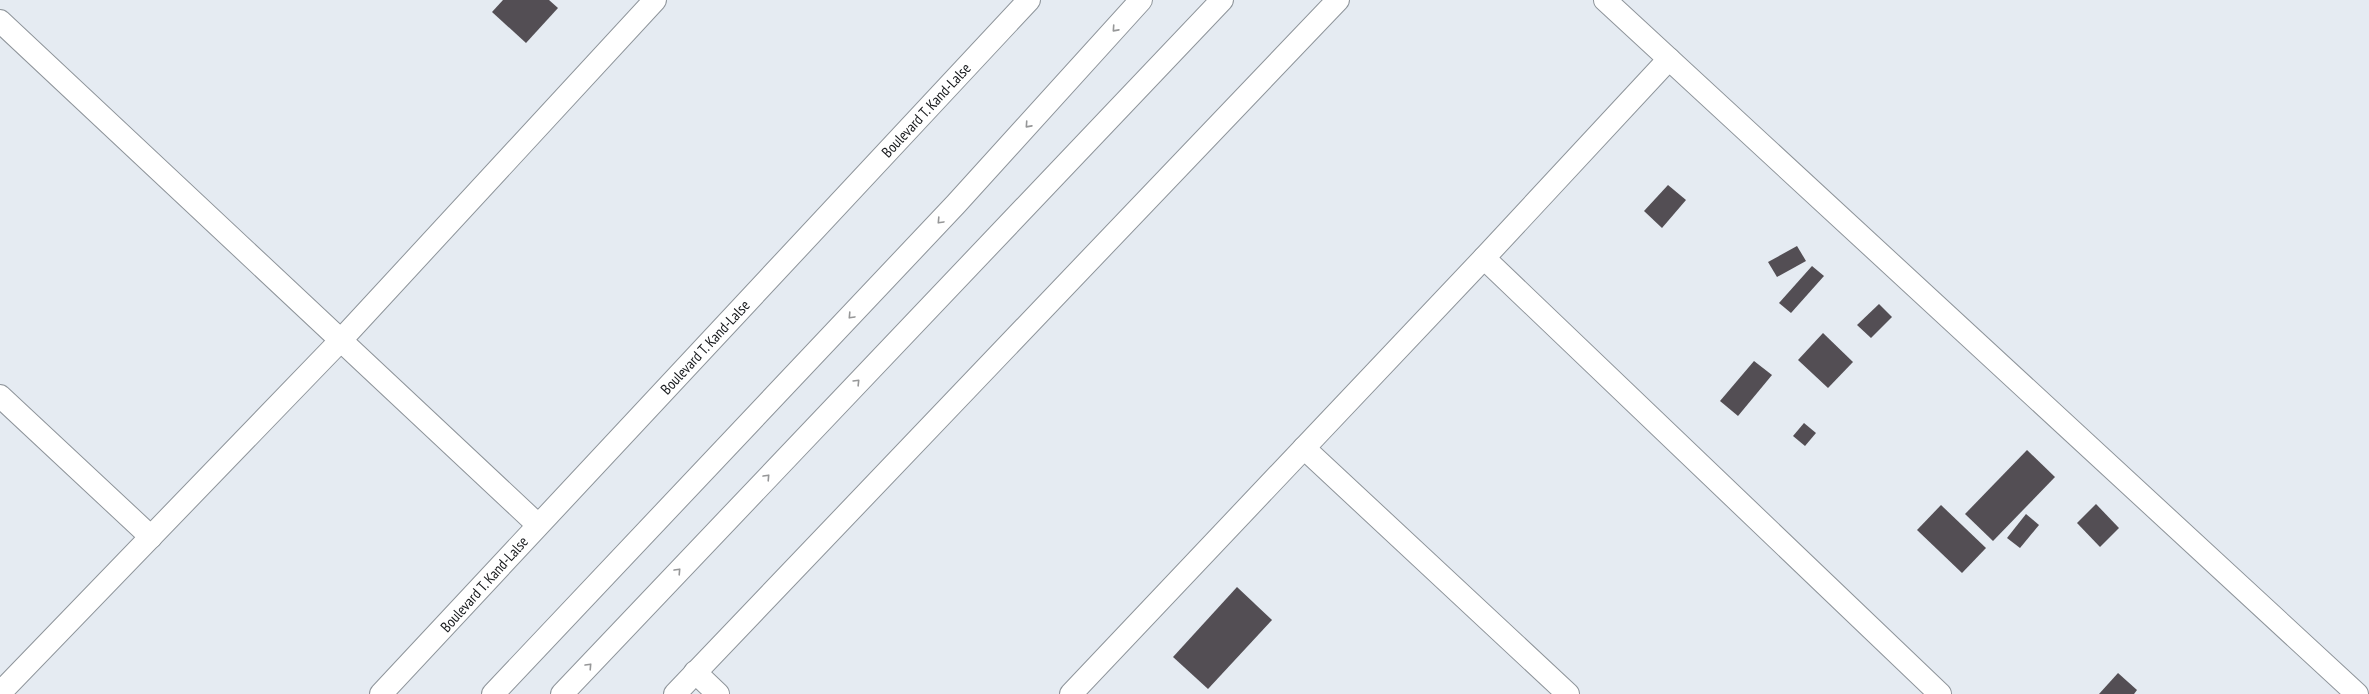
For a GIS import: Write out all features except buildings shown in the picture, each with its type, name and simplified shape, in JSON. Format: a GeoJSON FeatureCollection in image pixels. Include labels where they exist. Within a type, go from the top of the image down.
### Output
{"type":"FeatureCollection","features":[{"type":"Feature","properties":{"kind":"street"},"geometry":{"type":"LineString","coordinates":[[0,692],[341,340],[655,0]]}},
{"type":"Feature","properties":{"kind":"street","name":"Boulevard T. Kand-Lalse"},"geometry":{"type":"LineString","coordinates":[[381,694],[1029,0]]}},
{"type":"Feature","properties":{"kind":"street"},"geometry":{"type":"LineString","coordinates":[[493,694],[956,204],[1141,0]]}},
{"type":"Feature","properties":{"kind":"street"},"geometry":{"type":"LineString","coordinates":[[562,694],[1222,0]]}},
{"type":"Feature","properties":{"kind":"street"},"geometry":{"type":"LineString","coordinates":[[675,694],[1338,0]]}},
{"type":"Feature","properties":{"kind":"street"},"geometry":{"type":"LineString","coordinates":[[1605,0],[2357,694]]}},
{"type":"Feature","properties":{"kind":"street"},"geometry":{"type":"LineString","coordinates":[[0,22],[538,525]]}},
{"type":"Feature","properties":{"kind":"street"},"geometry":{"type":"LineString","coordinates":[[1071,694],[1484,258],[1669,59]]}},
{"type":"Feature","properties":{"kind":"street"},"geometry":{"type":"LineString","coordinates":[[1484,258],[1940,694]]}},
{"type":"Feature","properties":{"kind":"street"},"geometry":{"type":"LineString","coordinates":[[0,396],[151,537]]}},
{"type":"Feature","properties":{"kind":"street"},"geometry":{"type":"LineString","coordinates":[[1304,448],[1568,694]]}},
{"type":"Feature","properties":{"kind":"street"},"geometry":{"type":"LineString","coordinates":[[695,672],[718,694]]}}]}
